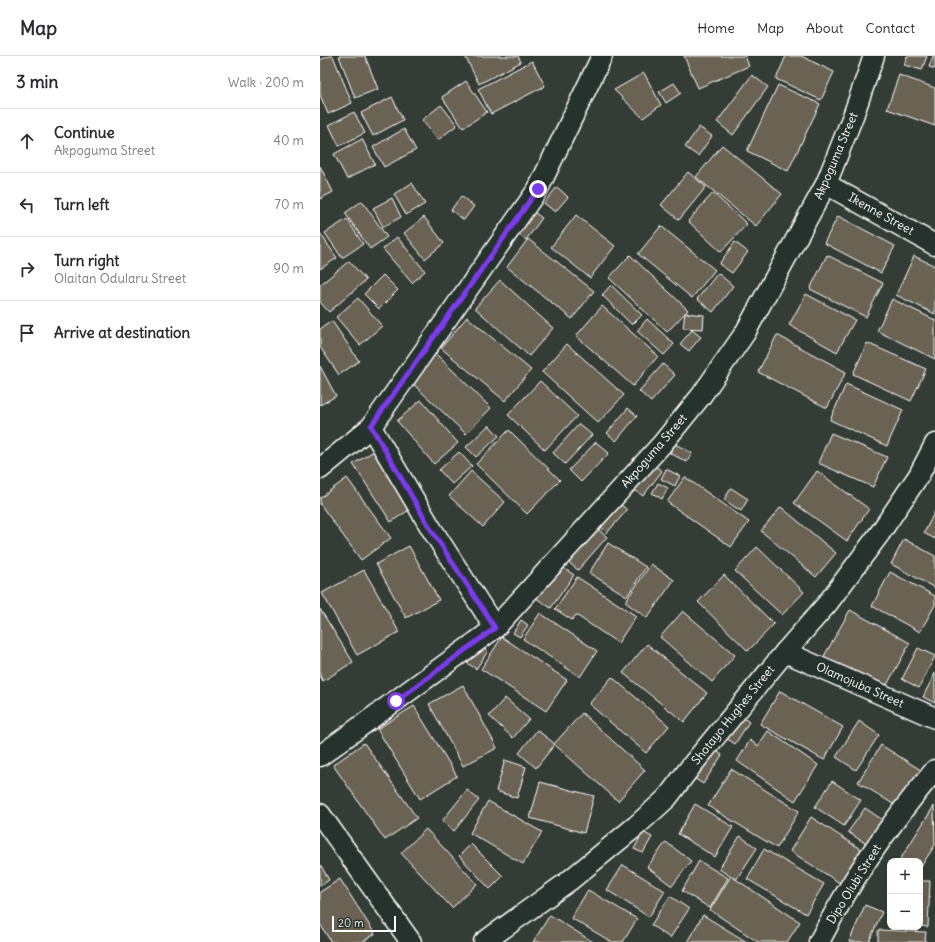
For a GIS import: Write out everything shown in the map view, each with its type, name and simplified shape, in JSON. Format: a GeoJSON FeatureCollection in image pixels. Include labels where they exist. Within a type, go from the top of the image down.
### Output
{"type":"FeatureCollection","features":[{"type":"Feature","properties":{"kind":"street"},"geometry":{"type":"LineString","coordinates":[[320,469],[371,426],[538,189],[602,56]]}},
{"type":"Feature","properties":{"kind":"street","name":"Akpoguma Street"},"geometry":{"type":"LineString","coordinates":[[320,756],[495,628],[662,444],[701,396],[745,333],[826,184],[853,116],[874,56]]}},
{"type":"Feature","properties":{"kind":"street","name":"Ikenne Street"},"geometry":{"type":"LineString","coordinates":[[826,184],[935,245]]}},
{"type":"Feature","properties":{"kind":"street"},"geometry":{"type":"LineString","coordinates":[[371,426],[430,528],[495,628]]}},
{"type":"Feature","properties":{"kind":"street","name":"Shotayo Hughes Street"},"geometry":{"type":"LineString","coordinates":[[484,942],[569,881],[636,826],[667,798],[692,765],[785,652],[827,604],[880,533],[919,475],[935,444]]}},
{"type":"Feature","properties":{"kind":"street","name":"Olamojuba Street"},"geometry":{"type":"LineString","coordinates":[[785,652],[935,718]]}},
{"type":"Feature","properties":{"kind":"street","name":"Dipo Olubi Street"},"geometry":{"type":"LineString","coordinates":[[819,942],[834,913],[866,861],[916,792],[935,770]]}},
{"type":"Feature","properties":{"kind":"street"},"geometry":{"type":"LineString","coordinates":[[320,814],[411,942]]}},
{"type":"Feature","properties":{"kind":"building"},"geometry":{"type":"Polygon","coordinates":[[[333,56],[352,103],[328,114],[320,95],[320,60],[333,56]]]}},
{"type":"Feature","properties":{"kind":"building"},"geometry":{"type":"Polygon","coordinates":[[[339,56],[365,56],[378,89],[355,98],[339,56]]]}},
{"type":"Feature","properties":{"kind":"building"},"geometry":{"type":"Polygon","coordinates":[[[465,56],[518,56],[521,62],[479,84],[465,56]]]}},
{"type":"Feature","properties":{"kind":"building"},"geometry":{"type":"Polygon","coordinates":[[[684,56],[745,56],[749,66],[698,88],[684,56]]]}},
{"type":"Feature","properties":{"kind":"building"},"geometry":{"type":"Polygon","coordinates":[[[786,56],[801,56],[834,72],[821,100],[776,79],[786,56]]]}},
{"type":"Feature","properties":{"kind":"building"},"geometry":{"type":"Polygon","coordinates":[[[907,56],[927,56],[922,70],[904,65],[907,56]]]}},
{"type":"Feature","properties":{"kind":"building"},"geometry":{"type":"Polygon","coordinates":[[[933,56],[935,56],[935,69],[929,67],[933,56]]]}},
{"type":"Feature","properties":{"kind":"building"},"geometry":{"type":"Polygon","coordinates":[[[532,61],[545,86],[491,114],[478,89],[532,61]]]}},
{"type":"Feature","properties":{"kind":"building"},"geometry":{"type":"Polygon","coordinates":[[[644,73],[661,105],[643,118],[614,90],[644,73]]]}},
{"type":"Feature","properties":{"kind":"building"},"geometry":{"type":"Polygon","coordinates":[[[752,75],[768,87],[733,135],[717,122],[752,75]]]}},
{"type":"Feature","properties":{"kind":"building"},"geometry":{"type":"Polygon","coordinates":[[[899,75],[935,88],[935,126],[887,109],[899,75]]]}},
{"type":"Feature","properties":{"kind":"building"},"geometry":{"type":"Polygon","coordinates":[[[466,81],[487,112],[463,128],[442,97],[466,81]]]}},
{"type":"Feature","properties":{"kind":"building"},"geometry":{"type":"Polygon","coordinates":[[[674,83],[681,93],[666,103],[659,92],[674,83]]]}},
{"type":"Feature","properties":{"kind":"building"},"geometry":{"type":"Polygon","coordinates":[[[778,85],[820,104],[788,171],[747,151],[778,85]]]}},
{"type":"Feature","properties":{"kind":"building"},"geometry":{"type":"Polygon","coordinates":[[[392,97],[403,120],[373,136],[361,113],[392,97]]]}},
{"type":"Feature","properties":{"kind":"building"},"geometry":{"type":"Polygon","coordinates":[[[441,105],[457,125],[438,140],[422,120],[441,105]]]}},
{"type":"Feature","properties":{"kind":"building"},"geometry":{"type":"Polygon","coordinates":[[[354,112],[365,133],[339,146],[329,125],[354,112]]]}},
{"type":"Feature","properties":{"kind":"building"},"geometry":{"type":"Polygon","coordinates":[[[699,127],[712,136],[698,156],[685,147],[699,127]]]}},
{"type":"Feature","properties":{"kind":"building"},"geometry":{"type":"Polygon","coordinates":[[[404,129],[416,150],[384,167],[373,147],[404,129]]]}},
{"type":"Feature","properties":{"kind":"building"},"geometry":{"type":"Polygon","coordinates":[[[362,139],[375,164],[347,179],[334,154],[362,139]]]}},
{"type":"Feature","properties":{"kind":"building"},"geometry":{"type":"Polygon","coordinates":[[[722,145],[782,194],[756,226],[696,177],[722,145]]]}},
{"type":"Feature","properties":{"kind":"building"},"geometry":{"type":"Polygon","coordinates":[[[320,166],[333,192],[320,199],[320,166]]]}},
{"type":"Feature","properties":{"kind":"building"},"geometry":{"type":"Polygon","coordinates":[[[688,172],[706,187],[679,220],[661,205],[688,172]]]}},
{"type":"Feature","properties":{"kind":"building"},"geometry":{"type":"Polygon","coordinates":[[[412,183],[425,204],[406,215],[394,194],[412,183]]]}},
{"type":"Feature","properties":{"kind":"building"},"geometry":{"type":"Polygon","coordinates":[[[557,187],[568,197],[555,212],[544,203],[557,187]]]}},
{"type":"Feature","properties":{"kind":"building"},"geometry":{"type":"Polygon","coordinates":[[[713,193],[747,224],[721,252],[688,221],[713,193]]]}},
{"type":"Feature","properties":{"kind":"building"},"geometry":{"type":"Polygon","coordinates":[[[461,196],[474,206],[464,220],[451,210],[461,196]]]}},
{"type":"Feature","properties":{"kind":"building"},"geometry":{"type":"Polygon","coordinates":[[[392,198],[401,217],[383,227],[373,208],[392,198]]]}},
{"type":"Feature","properties":{"kind":"building"},"geometry":{"type":"Polygon","coordinates":[[[362,201],[387,237],[370,249],[345,213],[362,201]]]}},
{"type":"Feature","properties":{"kind":"building"},"geometry":{"type":"Polygon","coordinates":[[[527,207],[542,218],[526,240],[511,229],[527,207]]]}},
{"type":"Feature","properties":{"kind":"building"},"geometry":{"type":"Polygon","coordinates":[[[576,215],[615,246],[590,278],[551,247],[576,215]]]}},
{"type":"Feature","properties":{"kind":"building"},"geometry":{"type":"Polygon","coordinates":[[[838,216],[895,246],[881,273],[824,243],[838,216]]]}},
{"type":"Feature","properties":{"kind":"building"},"geometry":{"type":"Polygon","coordinates":[[[424,217],[444,243],[425,259],[404,233],[424,217]]]}},
{"type":"Feature","properties":{"kind":"building"},"geometry":{"type":"Polygon","coordinates":[[[347,219],[363,244],[342,258],[325,233],[347,219]]]}},
{"type":"Feature","properties":{"kind":"building"},"geometry":{"type":"Polygon","coordinates":[[[661,226],[715,270],[692,298],[638,254],[661,226]]]}},
{"type":"Feature","properties":{"kind":"building"},"geometry":{"type":"Polygon","coordinates":[[[320,233],[337,258],[320,269],[320,233]]]}},
{"type":"Feature","properties":{"kind":"building"},"geometry":{"type":"Polygon","coordinates":[[[397,237],[425,271],[412,283],[383,249],[397,237]]]}},
{"type":"Feature","properties":{"kind":"building"},"geometry":{"type":"Polygon","coordinates":[[[528,239],[594,291],[572,319],[507,267],[528,239]]]}},
{"type":"Feature","properties":{"kind":"building"},"geometry":{"type":"Polygon","coordinates":[[[735,242],[748,252],[732,273],[719,264],[735,242]]]}},
{"type":"Feature","properties":{"kind":"building"},"geometry":{"type":"Polygon","coordinates":[[[630,255],[688,310],[667,332],[609,278],[630,255]]]}},
{"type":"Feature","properties":{"kind":"building"},"geometry":{"type":"Polygon","coordinates":[[[827,255],[883,283],[866,317],[810,289],[827,255]]]}},
{"type":"Feature","properties":{"kind":"building"},"geometry":{"type":"Polygon","coordinates":[[[914,256],[935,266],[935,314],[896,295],[914,256]]]}},
{"type":"Feature","properties":{"kind":"building"},"geometry":{"type":"Polygon","coordinates":[[[349,261],[366,280],[329,312],[320,302],[320,285],[349,261]]]}},
{"type":"Feature","properties":{"kind":"building"},"geometry":{"type":"Polygon","coordinates":[[[718,273],[733,286],[713,312],[697,299],[718,273]]]}},
{"type":"Feature","properties":{"kind":"building"},"geometry":{"type":"Polygon","coordinates":[[[383,275],[398,290],[379,309],[364,294],[383,275]]]}},
{"type":"Feature","properties":{"kind":"building"},"geometry":{"type":"Polygon","coordinates":[[[500,280],[553,328],[529,356],[475,308],[500,280]]]}},
{"type":"Feature","properties":{"kind":"building"},"geometry":{"type":"Polygon","coordinates":[[[611,285],[642,315],[632,325],[602,295],[611,285]]]}},
{"type":"Feature","properties":{"kind":"building"},"geometry":{"type":"Polygon","coordinates":[[[806,294],[855,320],[837,352],[789,325],[806,294]]]}},
{"type":"Feature","properties":{"kind":"building"},"geometry":{"type":"Polygon","coordinates":[[[358,298],[382,326],[360,345],[336,317],[358,298]]]}},
{"type":"Feature","properties":{"kind":"building"},"geometry":{"type":"Polygon","coordinates":[[[892,299],[935,320],[935,359],[877,331],[892,299]]]}},
{"type":"Feature","properties":{"kind":"building"},"geometry":{"type":"Polygon","coordinates":[[[602,306],[658,356],[633,386],[576,336],[602,306]]]}},
{"type":"Feature","properties":{"kind":"building"},"geometry":{"type":"Polygon","coordinates":[[[685,313],[704,315],[703,329],[683,328],[685,313]]]}},
{"type":"Feature","properties":{"kind":"building"},"geometry":{"type":"Polygon","coordinates":[[[467,317],[531,370],[505,401],[441,348],[467,317]]]}},
{"type":"Feature","properties":{"kind":"building"},"geometry":{"type":"Polygon","coordinates":[[[647,319],[674,344],[664,355],[637,331],[647,319]]]}},
{"type":"Feature","properties":{"kind":"building"},"geometry":{"type":"Polygon","coordinates":[[[332,321],[359,361],[339,375],[320,347],[320,329],[332,321]]]}},
{"type":"Feature","properties":{"kind":"building"},"geometry":{"type":"Polygon","coordinates":[[[692,330],[701,337],[689,351],[680,344],[692,330]]]}},
{"type":"Feature","properties":{"kind":"building"},"geometry":{"type":"Polygon","coordinates":[[[777,335],[846,372],[827,408],[758,372],[777,335]]]}},
{"type":"Feature","properties":{"kind":"building"},"geometry":{"type":"Polygon","coordinates":[[[867,343],[926,369],[911,401],[853,374],[867,343]]]}},
{"type":"Feature","properties":{"kind":"building"},"geometry":{"type":"Polygon","coordinates":[[[567,344],[624,395],[598,423],[542,372],[567,344]]]}},
{"type":"Feature","properties":{"kind":"building"},"geometry":{"type":"Polygon","coordinates":[[[436,354],[491,408],[466,434],[410,381],[436,354]]]}},
{"type":"Feature","properties":{"kind":"building"},"geometry":{"type":"Polygon","coordinates":[[[663,364],[675,375],[651,402],[639,391],[663,364]]]}},
{"type":"Feature","properties":{"kind":"building"},"geometry":{"type":"Polygon","coordinates":[[[320,366],[336,396],[320,405],[320,366]]]}},
{"type":"Feature","properties":{"kind":"building"},"geometry":{"type":"Polygon","coordinates":[[[540,381],[577,416],[545,450],[508,415],[540,381]]]}},
{"type":"Feature","properties":{"kind":"building"},"geometry":{"type":"Polygon","coordinates":[[[846,384],[903,410],[887,446],[830,420],[846,384]]]}},
{"type":"Feature","properties":{"kind":"building"},"geometry":{"type":"Polygon","coordinates":[[[421,400],[458,443],[434,464],[397,421],[421,400]]]}},
{"type":"Feature","properties":{"kind":"building"},"geometry":{"type":"Polygon","coordinates":[[[628,408],[637,416],[616,441],[607,433],[628,408]]]}},
{"type":"Feature","properties":{"kind":"building"},"geometry":{"type":"Polygon","coordinates":[[[579,424],[592,435],[565,464],[553,453],[579,424]]]}},
{"type":"Feature","properties":{"kind":"building"},"geometry":{"type":"Polygon","coordinates":[[[489,425],[499,436],[476,457],[466,447],[489,425]]]}},
{"type":"Feature","properties":{"kind":"building"},"geometry":{"type":"Polygon","coordinates":[[[509,430],[560,480],[527,514],[476,464],[509,430]]]}},
{"type":"Feature","properties":{"kind":"building"},"geometry":{"type":"Polygon","coordinates":[[[831,433],[887,457],[873,487],[818,463],[831,433]]]}},
{"type":"Feature","properties":{"kind":"building"},"geometry":{"type":"Polygon","coordinates":[[[596,442],[609,453],[581,482],[569,470],[596,442]]]}},
{"type":"Feature","properties":{"kind":"building"},"geometry":{"type":"Polygon","coordinates":[[[675,444],[692,453],[687,462],[670,453],[675,444]]]}},
{"type":"Feature","properties":{"kind":"building"},"geometry":{"type":"Polygon","coordinates":[[[377,449],[415,506],[391,522],[353,464],[377,449]]]}},
{"type":"Feature","properties":{"kind":"building"},"geometry":{"type":"Polygon","coordinates":[[[459,452],[472,466],[452,484],[439,470],[459,452]]]}},
{"type":"Feature","properties":{"kind":"building"},"geometry":{"type":"Polygon","coordinates":[[[654,465],[662,471],[643,496],[635,490],[654,465]]]}},
{"type":"Feature","properties":{"kind":"building"},"geometry":{"type":"Polygon","coordinates":[[[666,469],[680,476],[675,486],[661,479],[666,469]]]}},
{"type":"Feature","properties":{"kind":"building"},"geometry":{"type":"Polygon","coordinates":[[[471,471],[505,502],[483,527],[449,496],[471,471]]]}},
{"type":"Feature","properties":{"kind":"building"},"geometry":{"type":"Polygon","coordinates":[[[817,471],[869,509],[847,541],[794,503],[817,471]]]}},
{"type":"Feature","properties":{"kind":"building"},"geometry":{"type":"Polygon","coordinates":[[[685,477],[749,522],[731,547],[667,502],[685,477]]]}},
{"type":"Feature","properties":{"kind":"building"},"geometry":{"type":"Polygon","coordinates":[[[347,478],[391,538],[361,560],[320,504],[320,498],[347,478]]]}},
{"type":"Feature","properties":{"kind":"building"},"geometry":{"type":"Polygon","coordinates":[[[658,483],[668,488],[662,499],[652,493],[658,483]]]}},
{"type":"Feature","properties":{"kind":"building"},"geometry":{"type":"Polygon","coordinates":[[[731,488],[748,499],[741,511],[724,500],[731,488]]]}},
{"type":"Feature","properties":{"kind":"building"},"geometry":{"type":"Polygon","coordinates":[[[617,501],[627,510],[607,533],[597,523],[617,501]]]}},
{"type":"Feature","properties":{"kind":"building"},"geometry":{"type":"Polygon","coordinates":[[[781,507],[836,553],[816,577],[761,531],[781,507]]]}},
{"type":"Feature","properties":{"kind":"building"},"geometry":{"type":"Polygon","coordinates":[[[935,511],[935,539],[924,533],[935,511]]]}},
{"type":"Feature","properties":{"kind":"building"},"geometry":{"type":"Polygon","coordinates":[[[593,525],[607,537],[578,570],[563,558],[593,525]]]}},
{"type":"Feature","properties":{"kind":"building"},"geometry":{"type":"Polygon","coordinates":[[[904,539],[935,556],[935,588],[891,564],[904,539]]]}},
{"type":"Feature","properties":{"kind":"building"},"geometry":{"type":"Polygon","coordinates":[[[608,543],[646,567],[627,596],[589,573],[608,543]]]}},
{"type":"Feature","properties":{"kind":"building"},"geometry":{"type":"Polygon","coordinates":[[[409,546],[439,600],[406,618],[376,564],[409,546]]]}},
{"type":"Feature","properties":{"kind":"building"},"geometry":{"type":"Polygon","coordinates":[[[757,547],[804,592],[782,615],[735,571],[757,547]]]}},
{"type":"Feature","properties":{"kind":"building"},"geometry":{"type":"Polygon","coordinates":[[[651,564],[674,580],[647,618],[625,602],[651,564]]]}},
{"type":"Feature","properties":{"kind":"building"},"geometry":{"type":"Polygon","coordinates":[[[559,565],[574,575],[551,608],[536,598],[559,565]]]}},
{"type":"Feature","properties":{"kind":"building"},"geometry":{"type":"Polygon","coordinates":[[[364,570],[399,632],[357,655],[322,593],[364,570]]]}},
{"type":"Feature","properties":{"kind":"building"},"geometry":{"type":"Polygon","coordinates":[[[890,572],[935,596],[935,605],[920,632],[872,606],[890,572]]]}},
{"type":"Feature","properties":{"kind":"building"},"geometry":{"type":"Polygon","coordinates":[[[724,575],[774,624],[748,651],[698,602],[724,575]]]}},
{"type":"Feature","properties":{"kind":"building"},"geometry":{"type":"Polygon","coordinates":[[[577,577],[636,616],[618,643],[576,615],[572,620],[555,609],[577,577]]]}},
{"type":"Feature","properties":{"kind":"building"},"geometry":{"type":"Polygon","coordinates":[[[320,609],[353,662],[323,681],[320,676],[320,609]]]}},
{"type":"Feature","properties":{"kind":"building"},"geometry":{"type":"Polygon","coordinates":[[[850,610],[910,643],[883,692],[823,658],[850,610]]]}},
{"type":"Feature","properties":{"kind":"building"},"geometry":{"type":"Polygon","coordinates":[[[683,611],[735,655],[712,682],[660,637],[683,611]]]}},
{"type":"Feature","properties":{"kind":"building"},"geometry":{"type":"Polygon","coordinates":[[[540,613],[597,651],[580,677],[523,639],[540,613]]]}},
{"type":"Feature","properties":{"kind":"building"},"geometry":{"type":"Polygon","coordinates":[[[521,620],[528,625],[520,637],[513,633],[521,620]]]}},
{"type":"Feature","properties":{"kind":"building"},"geometry":{"type":"Polygon","coordinates":[[[502,637],[567,680],[546,711],[481,669],[502,637]]]}},
{"type":"Feature","properties":{"kind":"building"},"geometry":{"type":"Polygon","coordinates":[[[647,644],[707,693],[684,722],[623,673],[647,644]]]}},
{"type":"Feature","properties":{"kind":"building"},"geometry":{"type":"Polygon","coordinates":[[[479,645],[488,651],[476,669],[467,663],[479,645]]]}},
{"type":"Feature","properties":{"kind":"building"},"geometry":{"type":"Polygon","coordinates":[[[918,648],[935,656],[919,688],[902,679],[918,648]]]}},
{"type":"Feature","properties":{"kind":"building"},"geometry":{"type":"Polygon","coordinates":[[[935,673],[935,703],[923,697],[935,673]]]}},
{"type":"Feature","properties":{"kind":"building"},"geometry":{"type":"Polygon","coordinates":[[[612,677],[669,726],[646,753],[589,704],[612,677]]]}},
{"type":"Feature","properties":{"kind":"building"},"geometry":{"type":"Polygon","coordinates":[[[463,685],[497,748],[463,766],[429,704],[463,685]]]}},
{"type":"Feature","properties":{"kind":"building"},"geometry":{"type":"Polygon","coordinates":[[[780,691],[843,727],[824,760],[760,724],[780,691]]]}},
{"type":"Feature","properties":{"kind":"building"},"geometry":{"type":"Polygon","coordinates":[[[505,698],[529,719],[513,738],[489,716],[505,698]]]}},
{"type":"Feature","properties":{"kind":"building"},"geometry":{"type":"Polygon","coordinates":[[[414,706],[457,776],[420,799],[377,729],[414,706]]]}},
{"type":"Feature","properties":{"kind":"building"},"geometry":{"type":"Polygon","coordinates":[[[582,713],[645,770],[618,801],[554,744],[582,713]]]}},
{"type":"Feature","properties":{"kind":"building"},"geometry":{"type":"Polygon","coordinates":[[[741,716],[749,722],[735,744],[726,738],[741,716]]]}},
{"type":"Feature","properties":{"kind":"building"},"geometry":{"type":"Polygon","coordinates":[[[859,721],[879,735],[856,770],[836,757],[859,721]]]}},
{"type":"Feature","properties":{"kind":"building"},"geometry":{"type":"Polygon","coordinates":[[[537,730],[555,744],[536,768],[519,753],[537,730]]]}},
{"type":"Feature","properties":{"kind":"building"},"geometry":{"type":"Polygon","coordinates":[[[768,731],[818,765],[795,801],[737,761],[750,740],[758,746],[768,731]]]}},
{"type":"Feature","properties":{"kind":"building"},"geometry":{"type":"Polygon","coordinates":[[[364,743],[417,818],[385,840],[333,765],[364,743]]]}},
{"type":"Feature","properties":{"kind":"building"},"geometry":{"type":"Polygon","coordinates":[[[881,745],[924,772],[901,809],[858,782],[881,745]]]}},
{"type":"Feature","properties":{"kind":"building"},"geometry":{"type":"Polygon","coordinates":[[[711,747],[722,755],[703,784],[691,776],[711,747]]]}},
{"type":"Feature","properties":{"kind":"building"},"geometry":{"type":"Polygon","coordinates":[[[505,760],[526,767],[517,798],[496,791],[505,760]]]}},
{"type":"Feature","properties":{"kind":"building"},"geometry":{"type":"Polygon","coordinates":[[[731,769],[799,811],[777,848],[708,806],[731,769]]]}},
{"type":"Feature","properties":{"kind":"building"},"geometry":{"type":"Polygon","coordinates":[[[832,781],[861,800],[844,826],[815,807],[832,781]]]}},
{"type":"Feature","properties":{"kind":"building"},"geometry":{"type":"Polygon","coordinates":[[[540,782],[594,796],[584,833],[530,818],[540,782]]]}},
{"type":"Feature","properties":{"kind":"building"},"geometry":{"type":"Polygon","coordinates":[[[467,790],[479,800],[454,831],[442,821],[467,790]]]}},
{"type":"Feature","properties":{"kind":"building"},"geometry":{"type":"Polygon","coordinates":[[[488,801],[542,832],[523,864],[470,833],[488,801]]]}},
{"type":"Feature","properties":{"kind":"building"},"geometry":{"type":"Polygon","coordinates":[[[695,804],[733,827],[715,857],[678,834],[695,804]]]}},
{"type":"Feature","properties":{"kind":"building"},"geometry":{"type":"Polygon","coordinates":[[[934,806],[935,845],[923,863],[923,858],[901,858],[934,806]]]}},
{"type":"Feature","properties":{"kind":"building"},"geometry":{"type":"Polygon","coordinates":[[[865,808],[887,823],[871,847],[848,832],[865,808]]]}},
{"type":"Feature","properties":{"kind":"building"},"geometry":{"type":"Polygon","coordinates":[[[811,817],[868,854],[846,887],[790,851],[811,817]]]}},
{"type":"Feature","properties":{"kind":"building"},"geometry":{"type":"Polygon","coordinates":[[[426,829],[477,884],[452,908],[401,853],[426,829]]]}},
{"type":"Feature","properties":{"kind":"building"},"geometry":{"type":"Polygon","coordinates":[[[643,832],[652,837],[643,853],[634,849],[643,832]]]}},
{"type":"Feature","properties":{"kind":"building"},"geometry":{"type":"Polygon","coordinates":[[[740,836],[757,848],[736,880],[719,869],[740,836]]]}},
{"type":"Feature","properties":{"kind":"building"},"geometry":{"type":"Polygon","coordinates":[[[666,842],[691,861],[672,886],[647,867],[666,842]]]}},
{"type":"Feature","properties":{"kind":"building"},"geometry":{"type":"Polygon","coordinates":[[[471,844],[503,876],[490,889],[459,856],[471,844]]]}},
{"type":"Feature","properties":{"kind":"building"},"geometry":{"type":"Polygon","coordinates":[[[764,849],[824,884],[806,914],[747,879],[764,849]]]}},
{"type":"Feature","properties":{"kind":"building"},"geometry":{"type":"Polygon","coordinates":[[[699,861],[728,878],[710,908],[682,891],[699,861]]]}},
{"type":"Feature","properties":{"kind":"building"},"geometry":{"type":"Polygon","coordinates":[[[320,864],[329,880],[320,886],[320,864]]]}},
{"type":"Feature","properties":{"kind":"building"},"geometry":{"type":"Polygon","coordinates":[[[623,865],[665,891],[649,917],[607,890],[623,865]]]}},
{"type":"Feature","properties":{"kind":"building"},"geometry":{"type":"Polygon","coordinates":[[[731,876],[800,922],[787,942],[758,942],[710,910],[731,876]]]}},
{"type":"Feature","properties":{"kind":"building"},"geometry":{"type":"Polygon","coordinates":[[[340,879],[375,934],[362,942],[331,942],[320,924],[320,892],[340,879]]]}},
{"type":"Feature","properties":{"kind":"building"},"geometry":{"type":"Polygon","coordinates":[[[923,881],[930,881],[928,927],[923,926],[923,881]]]}},
{"type":"Feature","properties":{"kind":"building"},"geometry":{"type":"Polygon","coordinates":[[[588,890],[637,919],[623,942],[612,942],[571,918],[588,890]]]}},
{"type":"Feature","properties":{"kind":"building"},"geometry":{"type":"Polygon","coordinates":[[[670,896],[689,909],[670,938],[651,925],[670,896]]]}},
{"type":"Feature","properties":{"kind":"building"},"geometry":{"type":"Polygon","coordinates":[[[865,905],[882,912],[869,942],[849,942],[865,905]]]}},
{"type":"Feature","properties":{"kind":"building"},"geometry":{"type":"Polygon","coordinates":[[[550,915],[593,942],[533,942],[550,915]]]}},
{"type":"Feature","properties":{"kind":"building"},"geometry":{"type":"Polygon","coordinates":[[[703,915],[747,942],[687,942],[703,915]]]}},
{"type":"Feature","properties":{"kind":"building"},"geometry":{"type":"Polygon","coordinates":[[[878,930],[926,932],[925,942],[878,942],[878,930]]]}},
{"type":"Feature","properties":{"kind":"route"},"geometry":{"type":"LineString","coordinates":[[396,701],[495,628],[430,528],[371,426],[538,189]]}}]}
